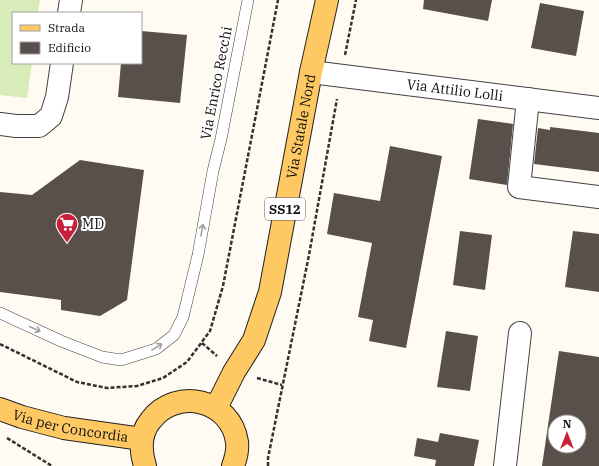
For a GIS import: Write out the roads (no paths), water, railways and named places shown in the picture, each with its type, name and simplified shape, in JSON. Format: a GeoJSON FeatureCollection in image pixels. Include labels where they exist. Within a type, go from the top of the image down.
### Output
{"type":"FeatureCollection","features":[{"type":"Feature","properties":{"kind":"main road","name":"Via Statale Nord"},"geometry":{"type":"LineString","coordinates":[[216,408],[234,372],[254,340],[270,292],[326,0]]}},
{"type":"Feature","properties":{"kind":"main road"},"geometry":{"type":"LineString","coordinates":[[145,466],[141,455],[142,439],[147,424],[157,412],[170,404],[186,400],[201,402],[216,408],[226,417],[233,428],[237,442],[237,455],[233,466]]}},
{"type":"Feature","properties":{"kind":"main road","name":"Via per Concordia"},"geometry":{"type":"LineString","coordinates":[[0,409],[22,417],[64,428],[142,439]]}},
{"type":"Feature","properties":{"kind":"street"},"geometry":{"type":"LineString","coordinates":[[69,12],[71,0]]}},
{"type":"Feature","properties":{"kind":"street"},"geometry":{"type":"LineString","coordinates":[[0,124],[40,126],[51,116],[57,97],[62,64]]}},
{"type":"Feature","properties":{"kind":"street","name":"Via Attilio Lolli"},"geometry":{"type":"LineString","coordinates":[[311,72],[599,108]]}},
{"type":"Feature","properties":{"kind":"street"},"geometry":{"type":"LineString","coordinates":[[528,99],[519,188],[599,197]]}},
{"type":"Feature","properties":{"kind":"street"},"geometry":{"type":"LineString","coordinates":[[505,466],[520,333]]}},
{"type":"Feature","properties":{"kind":"lane","name":"Via Enrico Recchi"},"geometry":{"type":"LineString","coordinates":[[0,313],[61,341],[102,357],[121,360],[156,349],[174,335],[183,317],[198,256],[213,171],[221,139],[248,0]]}},
{"type":"Feature","properties":{"kind":"place","name":"MD"},"geometry":{"type":"Point","coordinates":[67,244]}}]}
